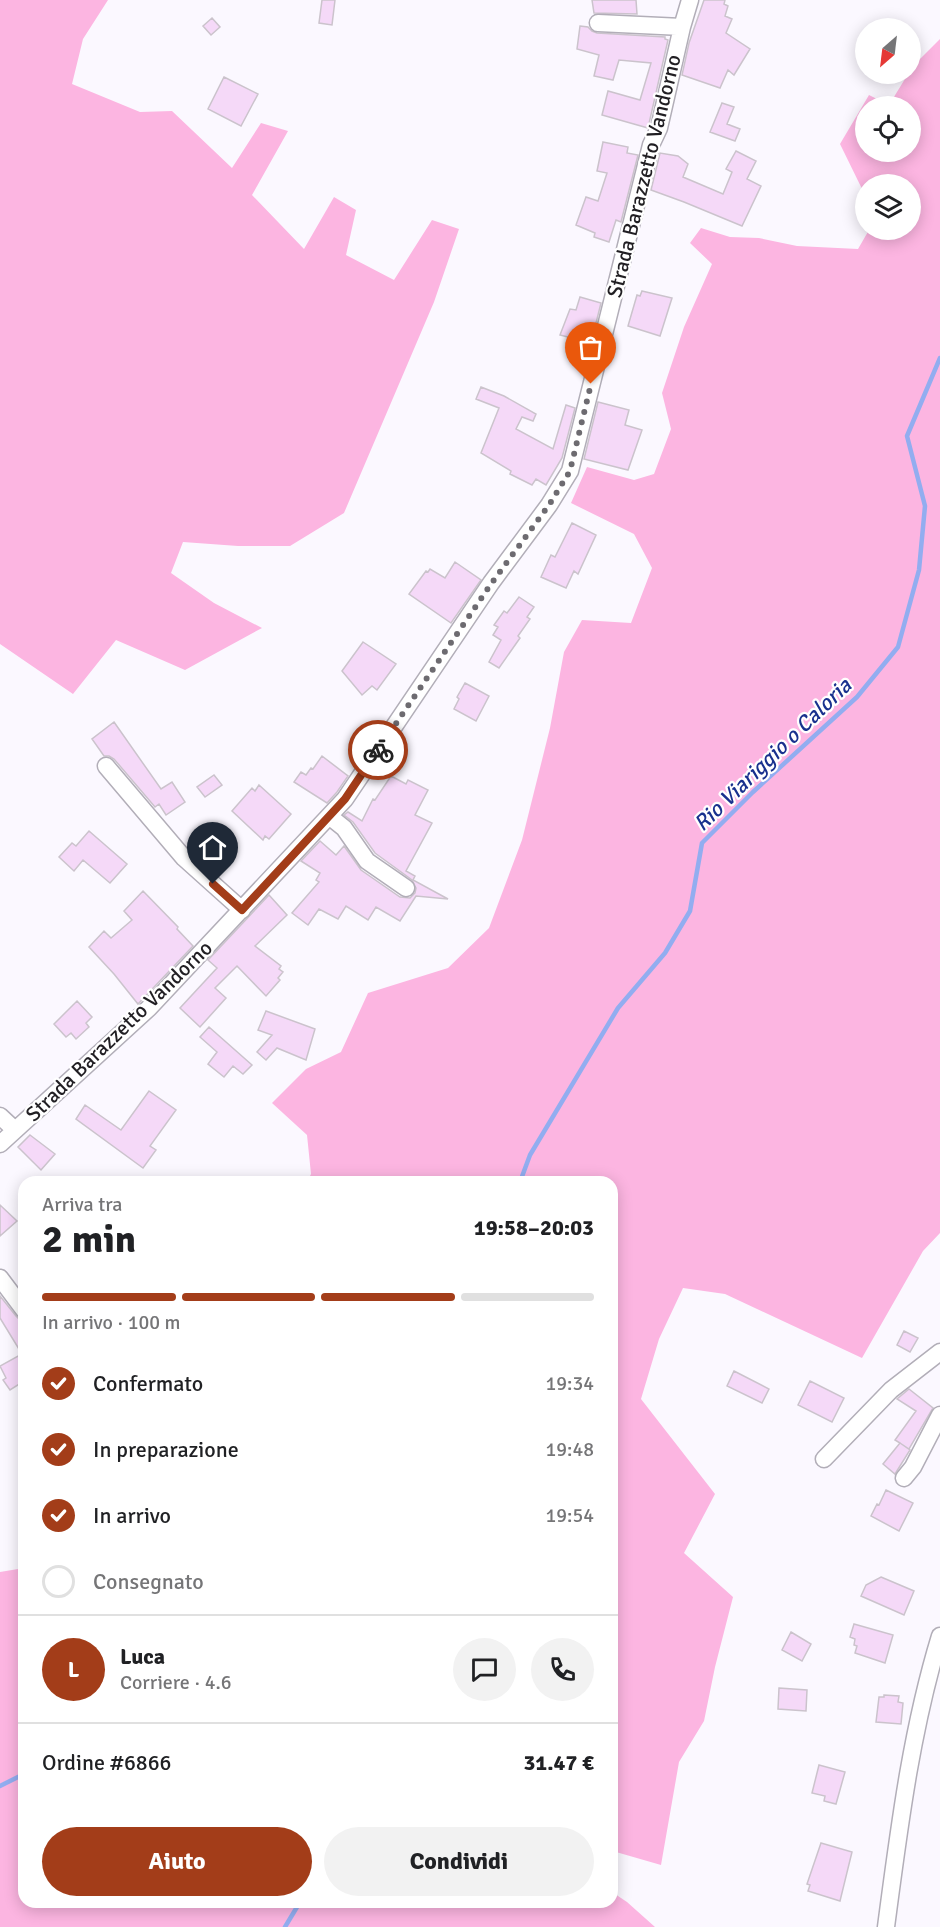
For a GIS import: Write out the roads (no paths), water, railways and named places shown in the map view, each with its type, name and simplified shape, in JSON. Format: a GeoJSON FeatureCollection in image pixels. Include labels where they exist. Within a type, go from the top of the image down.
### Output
{"type":"FeatureCollection","features":[{"type":"Feature","properties":{"kind":"street","name":"Strada Barazzetto Vandorno"},"geometry":{"type":"LineString","coordinates":[[0,1144],[149,1008],[345,799],[484,593],[549,505],[570,471],[651,145],[659,128],[690,0]]}},
{"type":"Feature","properties":{"kind":"street"},"geometry":{"type":"LineString","coordinates":[[598,22],[682,27]]}},
{"type":"Feature","properties":{"kind":"street"},"geometry":{"type":"LineString","coordinates":[[106,765],[184,858],[242,910]]}},
{"type":"Feature","properties":{"kind":"street"},"geometry":{"type":"LineString","coordinates":[[329,816],[344,828],[367,861],[406,888]]}},
{"type":"Feature","properties":{"kind":"street"},"geometry":{"type":"LineString","coordinates":[[0,1116],[15,1130]]}},
{"type":"Feature","properties":{"kind":"street"},"geometry":{"type":"LineString","coordinates":[[0,1278],[18,1302]]}},
{"type":"Feature","properties":{"kind":"street"},"geometry":{"type":"LineString","coordinates":[[824,1459],[891,1390],[940,1353]]}},
{"type":"Feature","properties":{"kind":"street"},"geometry":{"type":"LineString","coordinates":[[904,1478],[913,1467],[940,1415]]}},
{"type":"Feature","properties":{"kind":"street"},"geometry":{"type":"LineString","coordinates":[[886,1927],[907,1773],[940,1636]]}},
{"type":"Feature","properties":{"kind":"waterway","name":"Rio Viariggio o Caloria"},"geometry":{"type":"LineString","coordinates":[[522,1176],[530,1155],[618,1008],[665,953],[690,911],[702,843],[753,792],[857,697],[898,647],[919,570],[925,506],[907,436],[940,358]]}},
{"type":"Feature","properties":{"kind":"waterway"},"geometry":{"type":"LineString","coordinates":[[0,1786],[18,1777]]}},
{"type":"Feature","properties":{"kind":"waterway","name":"Rio Viariggio o Caloria"},"geometry":{"type":"LineString","coordinates":[[285,1927],[296,1908]]}}]}
